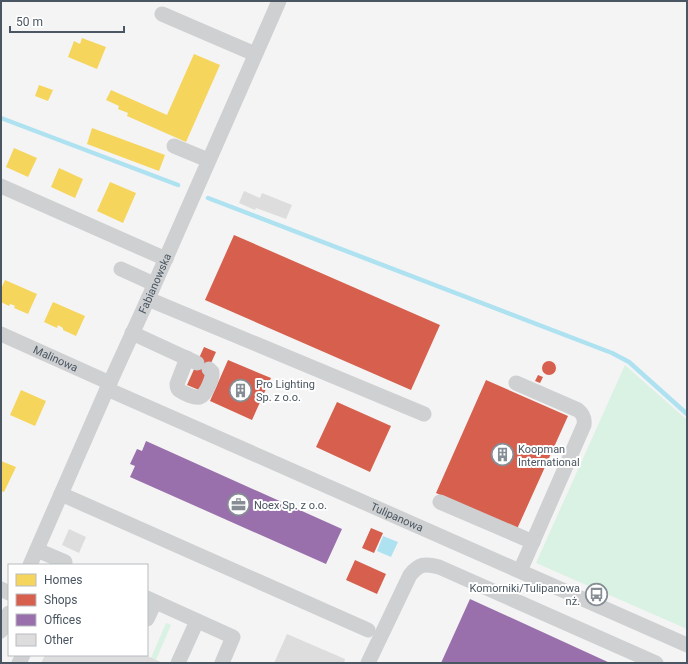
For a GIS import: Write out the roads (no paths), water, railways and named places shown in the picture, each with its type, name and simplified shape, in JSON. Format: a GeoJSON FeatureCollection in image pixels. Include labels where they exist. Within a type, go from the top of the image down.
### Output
{"type":"FeatureCollection","features":[{"type":"Feature","properties":{"kind":"street","name":"Fabianowska"},"geometry":{"type":"LineString","coordinates":[[30,564],[279,1]]}},
{"type":"Feature","properties":{"kind":"street"},"geometry":{"type":"LineString","coordinates":[[162,14],[255,54]]}},
{"type":"Feature","properties":{"kind":"street"},"geometry":{"type":"LineString","coordinates":[[174,146],[208,160]]}},
{"type":"Feature","properties":{"kind":"street"},"geometry":{"type":"LineString","coordinates":[[1,186],[166,259]]}},
{"type":"Feature","properties":{"kind":"street"},"geometry":{"type":"LineString","coordinates":[[121,269],[154,284]]}},
{"type":"Feature","properties":{"kind":"street"},"geometry":{"type":"LineString","coordinates":[[148,299],[424,414]]}},
{"type":"Feature","properties":{"kind":"street","name":"Malinowa"},"geometry":{"type":"LineString","coordinates":[[1,334],[108,386]]}},
{"type":"Feature","properties":{"kind":"street"},"geometry":{"type":"LineString","coordinates":[[132,334],[198,363]]}},
{"type":"Feature","properties":{"kind":"street"},"geometry":{"type":"LineString","coordinates":[[516,383],[578,410],[584,416],[585,420],[520,571]]}},
{"type":"Feature","properties":{"kind":"street","name":"Tulipanowa"},"geometry":{"type":"LineString","coordinates":[[108,386],[520,571],[687,644]]}},
{"type":"Feature","properties":{"kind":"street"},"geometry":{"type":"LineString","coordinates":[[61,494],[368,630]]}},
{"type":"Feature","properties":{"kind":"street"},"geometry":{"type":"LineString","coordinates":[[440,502],[533,542]]}},
{"type":"Feature","properties":{"kind":"street"},"geometry":{"type":"LineString","coordinates":[[37,550],[67,564]]}},
{"type":"Feature","properties":{"kind":"street"},"geometry":{"type":"LineString","coordinates":[[368,663],[410,575],[415,569],[422,565],[430,565],[439,567],[656,663]]}},
{"type":"Feature","properties":{"kind":"street"},"geometry":{"type":"LineString","coordinates":[[148,614],[151,600],[233,637],[222,663]]}},
{"type":"Feature","properties":{"kind":"street"},"geometry":{"type":"LineString","coordinates":[[1,631],[8,615]]}},
{"type":"Feature","properties":{"kind":"street"},"geometry":{"type":"LineString","coordinates":[[178,663],[197,621]]}},
{"type":"Feature","properties":{"kind":"water"},"geometry":{"type":"Polygon","coordinates":[[[383,536],[398,542],[391,557],[377,551],[383,536]]]}},
{"type":"Feature","properties":{"kind":"waterway"},"geometry":{"type":"LineString","coordinates":[[1,118],[178,185]]}},
{"type":"Feature","properties":{"kind":"waterway"},"geometry":{"type":"LineString","coordinates":[[208,198],[612,353],[629,362],[687,414]]}},
{"type":"Feature","properties":{"kind":"place","name":"Pro Lighting Sp. z o.o."},"geometry":{"type":"Point","coordinates":[240,390]}},
{"type":"Feature","properties":{"kind":"place","name":"Koopman International"},"geometry":{"type":"Point","coordinates":[502,455]}},
{"type":"Feature","properties":{"kind":"place","name":"Noex Sp. z o.o."},"geometry":{"type":"Point","coordinates":[239,505]}},
{"type":"Feature","properties":{"kind":"place","name":"Komorniki/Tulipanowa nż."},"geometry":{"type":"Point","coordinates":[596,594]}}]}
